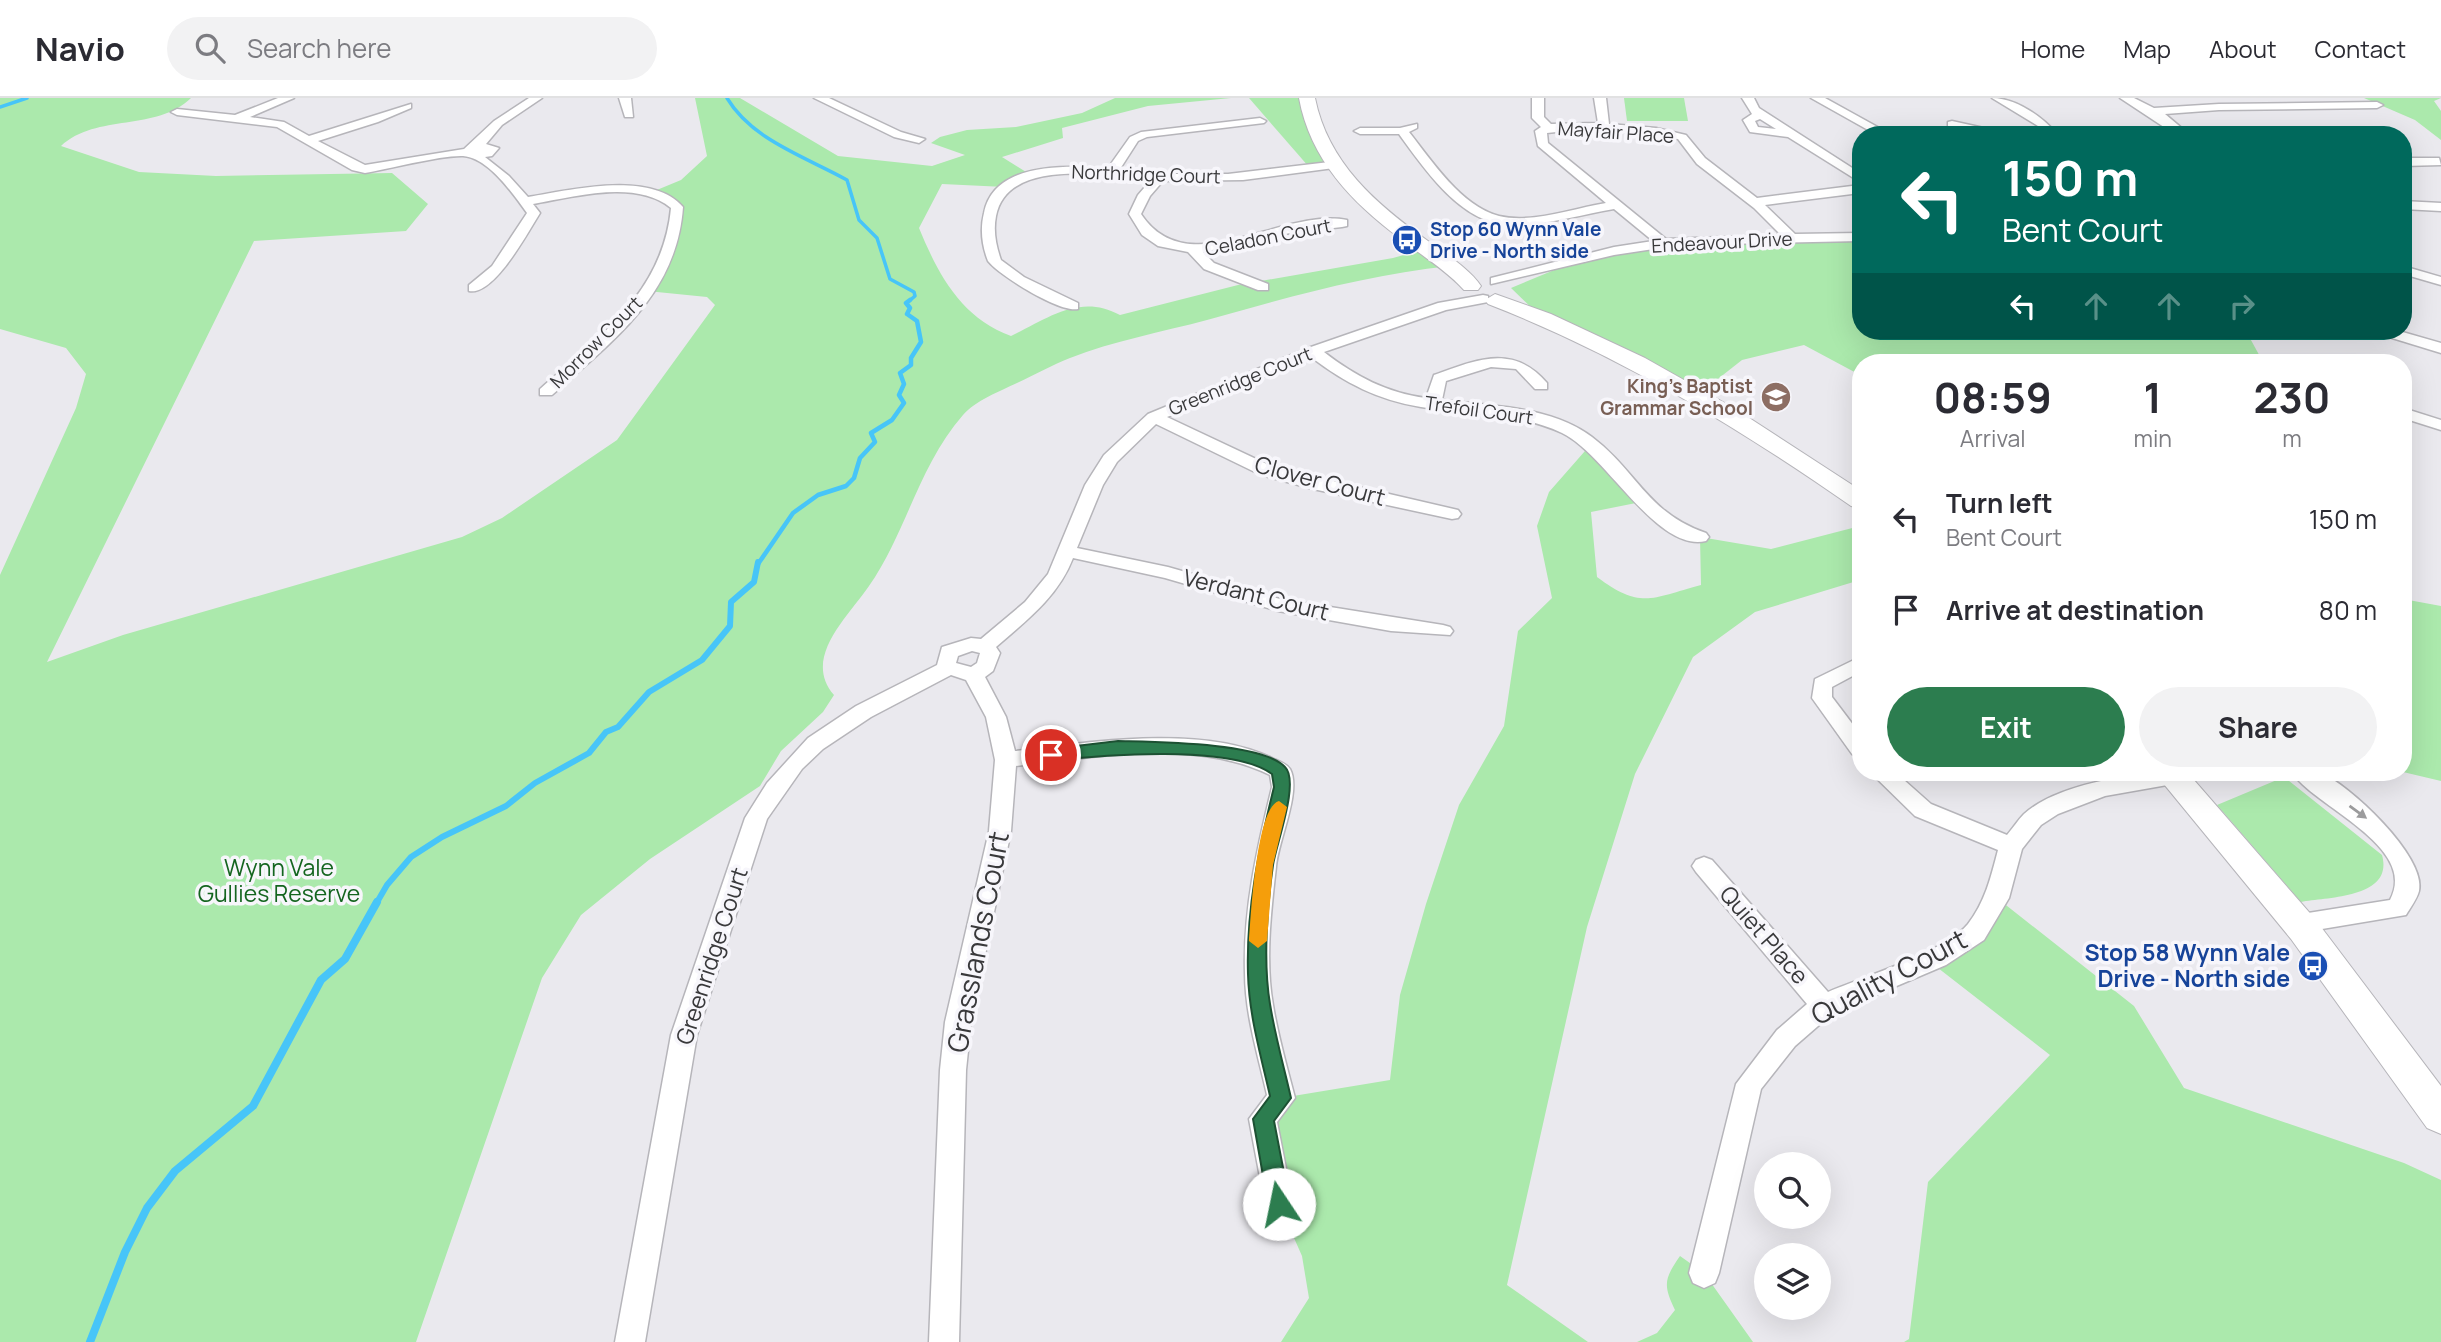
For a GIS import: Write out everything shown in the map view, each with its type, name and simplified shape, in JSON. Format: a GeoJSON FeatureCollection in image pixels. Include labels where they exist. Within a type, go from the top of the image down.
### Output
{"type":"FeatureCollection","features":[{"type":"Feature","properties":{"kind":"main road"},"geometry":{"type":"LineString","coordinates":[[1307,98],[1313,126],[1334,164],[1390,221],[1447,263],[1541,317],[1731,415],[1852,496]]}},
{"type":"Feature","properties":{"kind":"main road"},"geometry":{"type":"LineString","coordinates":[[2177,781],[2298,923],[2440,1117]]}},
{"type":"Feature","properties":{"kind":"street"},"geometry":{"type":"LineString","coordinates":[[236,119],[288,98]]}},
{"type":"Feature","properties":{"kind":"street"},"geometry":{"type":"LineString","coordinates":[[177,112],[280,124],[311,139],[349,163],[366,169],[480,150],[536,98]]}},
{"type":"Feature","properties":{"kind":"street"},"geometry":{"type":"LineString","coordinates":[[625,98],[629,115]]}},
{"type":"Feature","properties":{"kind":"street"},"geometry":{"type":"LineString","coordinates":[[820,98],[898,135],[919,139]]}},
{"type":"Feature","properties":{"kind":"street"},"geometry":{"type":"LineString","coordinates":[[1538,98],[1538,118],[1548,128],[1541,131],[1542,144],[1663,243]]}},
{"type":"Feature","properties":{"kind":"street"},"geometry":{"type":"LineString","coordinates":[[1600,98],[1604,128]]}},
{"type":"Feature","properties":{"kind":"street"},"geometry":{"type":"LineString","coordinates":[[1748,98],[1750,106],[1761,114],[1852,173]]}},
{"type":"Feature","properties":{"kind":"street"},"geometry":{"type":"LineString","coordinates":[[1817,98],[1869,126]]}},
{"type":"Feature","properties":{"kind":"street"},"geometry":{"type":"LineString","coordinates":[[1998,98],[2043,126]]}},
{"type":"Feature","properties":{"kind":"street"},"geometry":{"type":"LineString","coordinates":[[2126,98],[2171,126]]}},
{"type":"Feature","properties":{"kind":"street"},"geometry":{"type":"LineString","coordinates":[[2152,112],[2219,107],[2377,105]]}},
{"type":"Feature","properties":{"kind":"street"},"geometry":{"type":"LineString","coordinates":[[311,139],[373,120],[407,106]]}},
{"type":"Feature","properties":{"kind":"street"},"geometry":{"type":"LineString","coordinates":[[1113,170],[1134,139],[1145,134],[1260,121]]}},
{"type":"Feature","properties":{"kind":"street"},"geometry":{"type":"LineString","coordinates":[[2015,126],[2038,121]]}},
{"type":"Feature","properties":{"kind":"street"},"geometry":{"type":"LineString","coordinates":[[1952,124],[1961,126]]}},
{"type":"Feature","properties":{"kind":"street"},"geometry":{"type":"LineString","coordinates":[[1360,131],[1407,128],[1449,186],[1490,217],[1516,220],[1616,205]]}},
{"type":"Feature","properties":{"kind":"street","name":"Mayfair Place"},"geometry":{"type":"LineString","coordinates":[[1548,128],[1604,128],[1671,133],[1684,138],[1692,145],[1700,161],[1757,202]]}},
{"type":"Feature","properties":{"kind":"street"},"geometry":{"type":"LineString","coordinates":[[474,288],[497,269],[534,213],[517,189],[480,150]]}},
{"type":"Feature","properties":{"kind":"street"},"geometry":{"type":"LineString","coordinates":[[2412,162],[2438,162]]}},
{"type":"Feature","properties":{"kind":"street","name":"Northridge Court"},"geometry":{"type":"LineString","coordinates":[[1073,306],[996,262],[989,241],[988,213],[992,199],[1005,187],[1031,175],[1084,168],[1160,177],[1215,178],[1334,164]]}},
{"type":"Feature","properties":{"kind":"street","name":"Celadon Court"},"geometry":{"type":"LineString","coordinates":[[1160,177],[1144,195],[1135,214],[1141,227],[1163,243],[1194,251],[1291,228],[1342,223]]}},
{"type":"Feature","properties":{"kind":"street"},"geometry":{"type":"LineString","coordinates":[[1757,202],[1852,191]]}},
{"type":"Feature","properties":{"kind":"street","name":"Morrow Court"},"geometry":{"type":"LineString","coordinates":[[525,201],[586,192],[652,192],[664,195],[677,208],[672,247],[658,277],[629,314],[546,392]]}},
{"type":"Feature","properties":{"kind":"street"},"geometry":{"type":"LineString","coordinates":[[1757,202],[1771,213],[1791,238]]}},
{"type":"Feature","properties":{"kind":"street"},"geometry":{"type":"LineString","coordinates":[[2412,205],[2441,207]]}},
{"type":"Feature","properties":{"kind":"street","name":"Endeavour Drive"},"geometry":{"type":"LineString","coordinates":[[1491,290],[1614,251],[1663,243],[1708,239],[1852,237]]}},
{"type":"Feature","properties":{"kind":"street","name":"Celadon Court"},"geometry":{"type":"LineString","coordinates":[[1194,251],[1209,266],[1262,287]]}},
{"type":"Feature","properties":{"kind":"street"},"geometry":{"type":"LineString","coordinates":[[2412,273],[2441,281]]}},
{"type":"Feature","properties":{"kind":"street","name":"Greenridge Court"},"geometry":{"type":"LineString","coordinates":[[985,646],[1044,593],[1069,552],[1094,485],[1110,459],[1154,417],[1244,377],[1491,290]]}},
{"type":"Feature","properties":{"kind":"street"},"geometry":{"type":"LineString","coordinates":[[2412,339],[2441,348]]}},
{"type":"Feature","properties":{"kind":"street","name":"Trefoil Court"},"geometry":{"type":"LineString","coordinates":[[1313,351],[1370,389],[1433,404],[1505,410],[1535,417],[1569,430],[1592,443],[1666,523],[1700,537]]}},
{"type":"Feature","properties":{"kind":"street"},"geometry":{"type":"LineString","coordinates":[[1433,404],[1439,379],[1507,362],[1525,368],[1541,386]]}},
{"type":"Feature","properties":{"kind":"street"},"geometry":{"type":"LineString","coordinates":[[2412,415],[2441,425]]}},
{"type":"Feature","properties":{"kind":"street","name":"Clover Court"},"geometry":{"type":"LineString","coordinates":[[1154,417],[1266,471],[1356,495],[1417,504],[1452,514]]}},
{"type":"Feature","properties":{"kind":"street","name":"Verdant Court"},"geometry":{"type":"LineString","coordinates":[[1069,552],[1168,573],[1278,605],[1391,625],[1443,631]]}},
{"type":"Feature","properties":{"kind":"street"},"geometry":{"type":"LineString","coordinates":[[971,644],[985,646],[990,660],[974,675],[949,668],[946,657],[955,648],[971,644]]}},
{"type":"Feature","properties":{"kind":"street","name":"Greenridge Court"},"geometry":{"type":"LineString","coordinates":[[630,1342],[684,1035],[755,818],[770,792],[818,740],[840,723],[949,668]]}},
{"type":"Feature","properties":{"kind":"street"},"geometry":{"type":"LineString","coordinates":[[1852,668],[1822,684],[1822,698],[1852,738]]}},
{"type":"Feature","properties":{"kind":"street","name":"Grasslands Court"},"geometry":{"type":"LineString","coordinates":[[944,1342],[952,1096],[958,1022],[1000,831],[1006,760],[996,717],[974,675]]}},
{"type":"Feature","properties":{"kind":"street"},"geometry":{"type":"LineString","coordinates":[[1006,760],[1118,747],[1188,749],[1253,758],[1267,762],[1280,771],[1283,787],[1264,865],[1257,972],[1260,1004],[1281,1098],[1263,1119],[1279,1204]]}},
{"type":"Feature","properties":{"kind":"street"},"geometry":{"type":"LineString","coordinates":[[1891,781],[1923,810],[2011,846]]}},
{"type":"Feature","properties":{"kind":"street","name":"Quality Court"},"geometry":{"type":"LineString","coordinates":[[1704,1273],[1749,1084],[1786,1038],[1824,1005],[1937,958],[1975,933],[1997,898],[2011,846],[2033,819],[2050,808],[2102,788],[2136,781]]}},
{"type":"Feature","properties":{"kind":"street"},"geometry":{"type":"LineString","coordinates":[[2298,923],[2398,908],[2410,899],[2416,878],[2411,863],[2396,841],[2315,781]]}},
{"type":"Feature","properties":{"kind":"street","name":"Quiet Place"},"geometry":{"type":"LineString","coordinates":[[1704,866],[1824,1005]]}},
{"type":"Feature","properties":{"kind":"green space","name":"Wynn Vale Gullies Reserve"},"geometry":{"type":"Polygon","coordinates":[[[0,98],[191,98],[161,115],[92,129],[61,146],[139,172],[216,176],[392,173],[428,204],[406,231],[254,241],[47,662],[123,635],[462,537],[502,518],[617,440],[715,305],[707,297],[647,291],[677,208],[652,192],[681,180],[707,156],[695,98],[740,98],[838,156],[932,166],[965,155],[931,143],[940,137],[967,130],[1016,127],[1082,113],[1115,98],[1231,98],[1148,106],[1062,128],[1063,138],[1002,157],[1031,175],[1005,187],[942,184],[919,228],[926,245],[943,278],[965,306],[993,328],[1011,336],[1064,310],[1078,307],[1091,306],[1120,315],[1238,285],[1393,258],[1425,249],[1450,266],[1388,275],[1328,288],[1086,352],[996,393],[974,405],[963,415],[935,455],[882,565],[831,639],[823,667],[825,681],[834,695],[823,712],[781,751],[760,786],[650,859],[581,915],[542,978],[416,1342],[0,1342],[0,575],[76,408],[86,374],[66,348],[0,329],[0,98]]]}},
{"type":"Feature","properties":{"kind":"green space"},"geometry":{"type":"Polygon","coordinates":[[[1249,98],[1308,98],[1334,164],[1309,167],[1249,98]]]}},
{"type":"Feature","properties":{"kind":"green space"},"geometry":{"type":"Polygon","coordinates":[[[1624,98],[1684,98],[1688,121],[1627,121],[1624,98]]]}},
{"type":"Feature","properties":{"kind":"green space"},"geometry":{"type":"Polygon","coordinates":[[[2364,98],[2441,98],[2434,101],[2441,111],[2441,140],[2415,120],[2364,98]]]}},
{"type":"Feature","properties":{"kind":"green space","name":"King's Baptist Grammar School"},"geometry":{"type":"Polygon","coordinates":[[[1852,236],[1852,340],[2251,340],[2259,354],[1852,354],[1852,371],[1804,345],[1742,360],[1714,382],[1694,385],[1541,317],[1511,288],[1576,261],[1656,244],[1852,236]]]}},
{"type":"Feature","properties":{"kind":"green space"},"geometry":{"type":"Polygon","coordinates":[[[1592,443],[1646,501],[1591,512],[1597,577],[1625,594],[1658,597],[1701,585],[1700,537],[1771,549],[1852,528],[1852,582],[1755,612],[1693,657],[1635,774],[1587,927],[1507,1285],[1588,1342],[1281,1342],[1309,1298],[1302,1256],[1279,1204],[1263,1119],[1281,1098],[1390,1080],[1400,995],[1426,904],[1459,805],[1504,726],[1518,631],[1552,598],[1537,526],[1549,492],[1592,443]]]}},
{"type":"Feature","properties":{"kind":"green space"},"geometry":{"type":"Polygon","coordinates":[[[2412,601],[2441,606],[2441,781],[2412,774],[2412,601]]]}},
{"type":"Feature","properties":{"kind":"green space"},"geometry":{"type":"Polygon","coordinates":[[[2274,781],[2289,781],[2382,855],[2383,869],[2378,880],[2356,893],[2301,902],[2217,805],[2274,781]]]}},
{"type":"Feature","properties":{"kind":"green space"},"geometry":{"type":"Polygon","coordinates":[[[1997,898],[2134,1006],[2184,1088],[2404,1163],[2441,1180],[2441,1342],[1904,1342],[1909,1339],[1928,1182],[2050,1055],[1929,961],[1997,898]]]}},
{"type":"Feature","properties":{"kind":"green space"},"geometry":{"type":"Polygon","coordinates":[[[1680,1256],[1704,1273],[1753,1342],[1637,1342],[1657,1333],[1675,1310],[1668,1294],[1667,1282],[1680,1256]]]}},
{"type":"Feature","properties":{"kind":"waterway"},"geometry":{"type":"LineString","coordinates":[[0,107],[27,98]]}},
{"type":"Feature","properties":{"kind":"waterway"},"geometry":{"type":"LineString","coordinates":[[727,98],[738,113],[765,136],[847,180],[859,220],[877,238],[890,279],[914,292],[915,296],[908,302]]}},
{"type":"Feature","properties":{"kind":"waterway"},"geometry":{"type":"LineString","coordinates":[[758,564],[793,513],[818,495],[846,486],[854,478],[860,458],[875,442],[871,433],[892,420],[904,403],[899,395],[904,384],[900,373],[911,365],[911,358],[921,342],[917,321],[907,314],[910,308],[906,303],[910,300]]}},
{"type":"Feature","properties":{"kind":"waterway"},"geometry":{"type":"LineString","coordinates":[[376,904],[387,885],[411,857],[442,837],[506,806],[535,783],[589,753],[606,732],[618,727],[649,692],[702,660],[730,626],[731,602],[754,582],[758,562]]}},
{"type":"Feature","properties":{"kind":"waterway"},"geometry":{"type":"LineString","coordinates":[[90,1342],[125,1252],[147,1208],[175,1171],[253,1106],[321,980],[345,959],[377,902]]}},
{"type":"Feature","properties":{"kind":"slow traffic"},"geometry":{"type":"LineString","coordinates":[[1258,941],[1264,865],[1279,807]]}},
{"type":"Feature","properties":{"kind":"place","name":"Stop 60 Wynn Vale Drive - North side"},"geometry":{"type":"Point","coordinates":[1407,240]}},
{"type":"Feature","properties":{"kind":"place","name":"King's Baptist Grammar School"},"geometry":{"type":"Point","coordinates":[1776,397]}},
{"type":"Feature","properties":{"kind":"place","name":"Stop 58 Wynn Vale Drive - North side"},"geometry":{"type":"Point","coordinates":[2313,966]}},
{"type":"Feature","properties":{"kind":"route"},"geometry":{"type":"LineString","coordinates":[[1051,755],[1118,747],[1202,750],[1253,758],[1267,762],[1280,771],[1283,787],[1264,865],[1258,924],[1257,972],[1260,1004],[1281,1098],[1263,1119],[1279,1204]]}}]}
